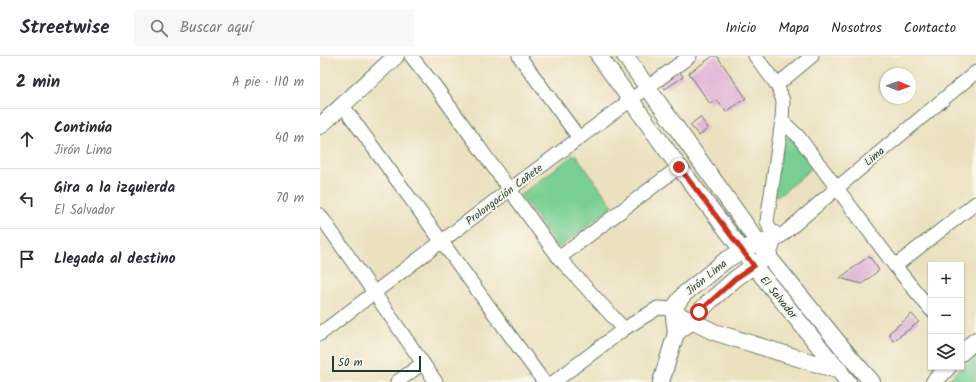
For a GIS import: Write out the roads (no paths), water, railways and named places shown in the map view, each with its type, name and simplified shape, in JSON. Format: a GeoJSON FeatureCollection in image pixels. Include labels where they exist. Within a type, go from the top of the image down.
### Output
{"type":"FeatureCollection","features":[{"type":"Feature","properties":{"kind":"street"},"geometry":{"type":"LineString","coordinates":[[320,126],[396,56]]}},
{"type":"Feature","properties":{"kind":"street"},"geometry":{"type":"LineString","coordinates":[[411,56],[435,86],[559,258],[624,329]]}},
{"type":"Feature","properties":{"kind":"street"},"geometry":{"type":"LineString","coordinates":[[519,56],[578,138]]}},
{"type":"Feature","properties":{"kind":"street","name":"El Salvador"},"geometry":{"type":"LineString","coordinates":[[599,56],[679,167],[754,266],[844,377]]}},
{"type":"Feature","properties":{"kind":"street","name":"El Salvador"},"geometry":{"type":"LineString","coordinates":[[625,56],[770,244],[850,357],[872,382]]}},
{"type":"Feature","properties":{"kind":"street","name":"Prolongación Cañete"},"geometry":{"type":"LineString","coordinates":[[320,334],[578,138],[690,56]]}},
{"type":"Feature","properties":{"kind":"street"},"geometry":{"type":"LineString","coordinates":[[755,56],[777,85],[783,101],[782,121],[767,221],[770,230],[770,244]]}},
{"type":"Feature","properties":{"kind":"street"},"geometry":{"type":"LineString","coordinates":[[777,85],[812,56]]}},
{"type":"Feature","properties":{"kind":"street","name":"Lima"},"geometry":{"type":"LineString","coordinates":[[770,244],[976,72]]}},
{"type":"Feature","properties":{"kind":"street"},"geometry":{"type":"LineString","coordinates":[[343,106],[443,241],[544,382]]}},
{"type":"Feature","properties":{"kind":"street"},"geometry":{"type":"LineString","coordinates":[[782,121],[798,136],[895,266],[928,306]]}},
{"type":"Feature","properties":{"kind":"street"},"geometry":{"type":"LineString","coordinates":[[559,258],[679,167]]}},
{"type":"Feature","properties":{"kind":"street"},"geometry":{"type":"LineString","coordinates":[[895,266],[976,203]]}},
{"type":"Feature","properties":{"kind":"street"},"geometry":{"type":"LineString","coordinates":[[320,215],[436,382]]}},
{"type":"Feature","properties":{"kind":"street","name":"Jirón Lima"},"geometry":{"type":"LineString","coordinates":[[673,309],[684,294],[726,260],[743,251],[770,244]]}},
{"type":"Feature","properties":{"kind":"street","name":"Jirón Lima"},"geometry":{"type":"LineString","coordinates":[[676,333],[692,321],[710,301],[735,279],[754,266],[770,244]]}},
{"type":"Feature","properties":{"kind":"street"},"geometry":{"type":"LineString","coordinates":[[554,382],[624,329],[658,308],[673,309],[714,332],[844,377]]}},
{"type":"Feature","properties":{"kind":"street"},"geometry":{"type":"LineString","coordinates":[[661,382],[676,333],[673,309]]}},
{"type":"Feature","properties":{"kind":"street"},"geometry":{"type":"LineString","coordinates":[[964,349],[976,340]]}},
{"type":"Feature","properties":{"kind":"street"},"geometry":{"type":"LineString","coordinates":[[397,382],[424,363]]}},
{"type":"Feature","properties":{"kind":"street"},"geometry":{"type":"LineString","coordinates":[[934,382],[945,370]]}}]}
